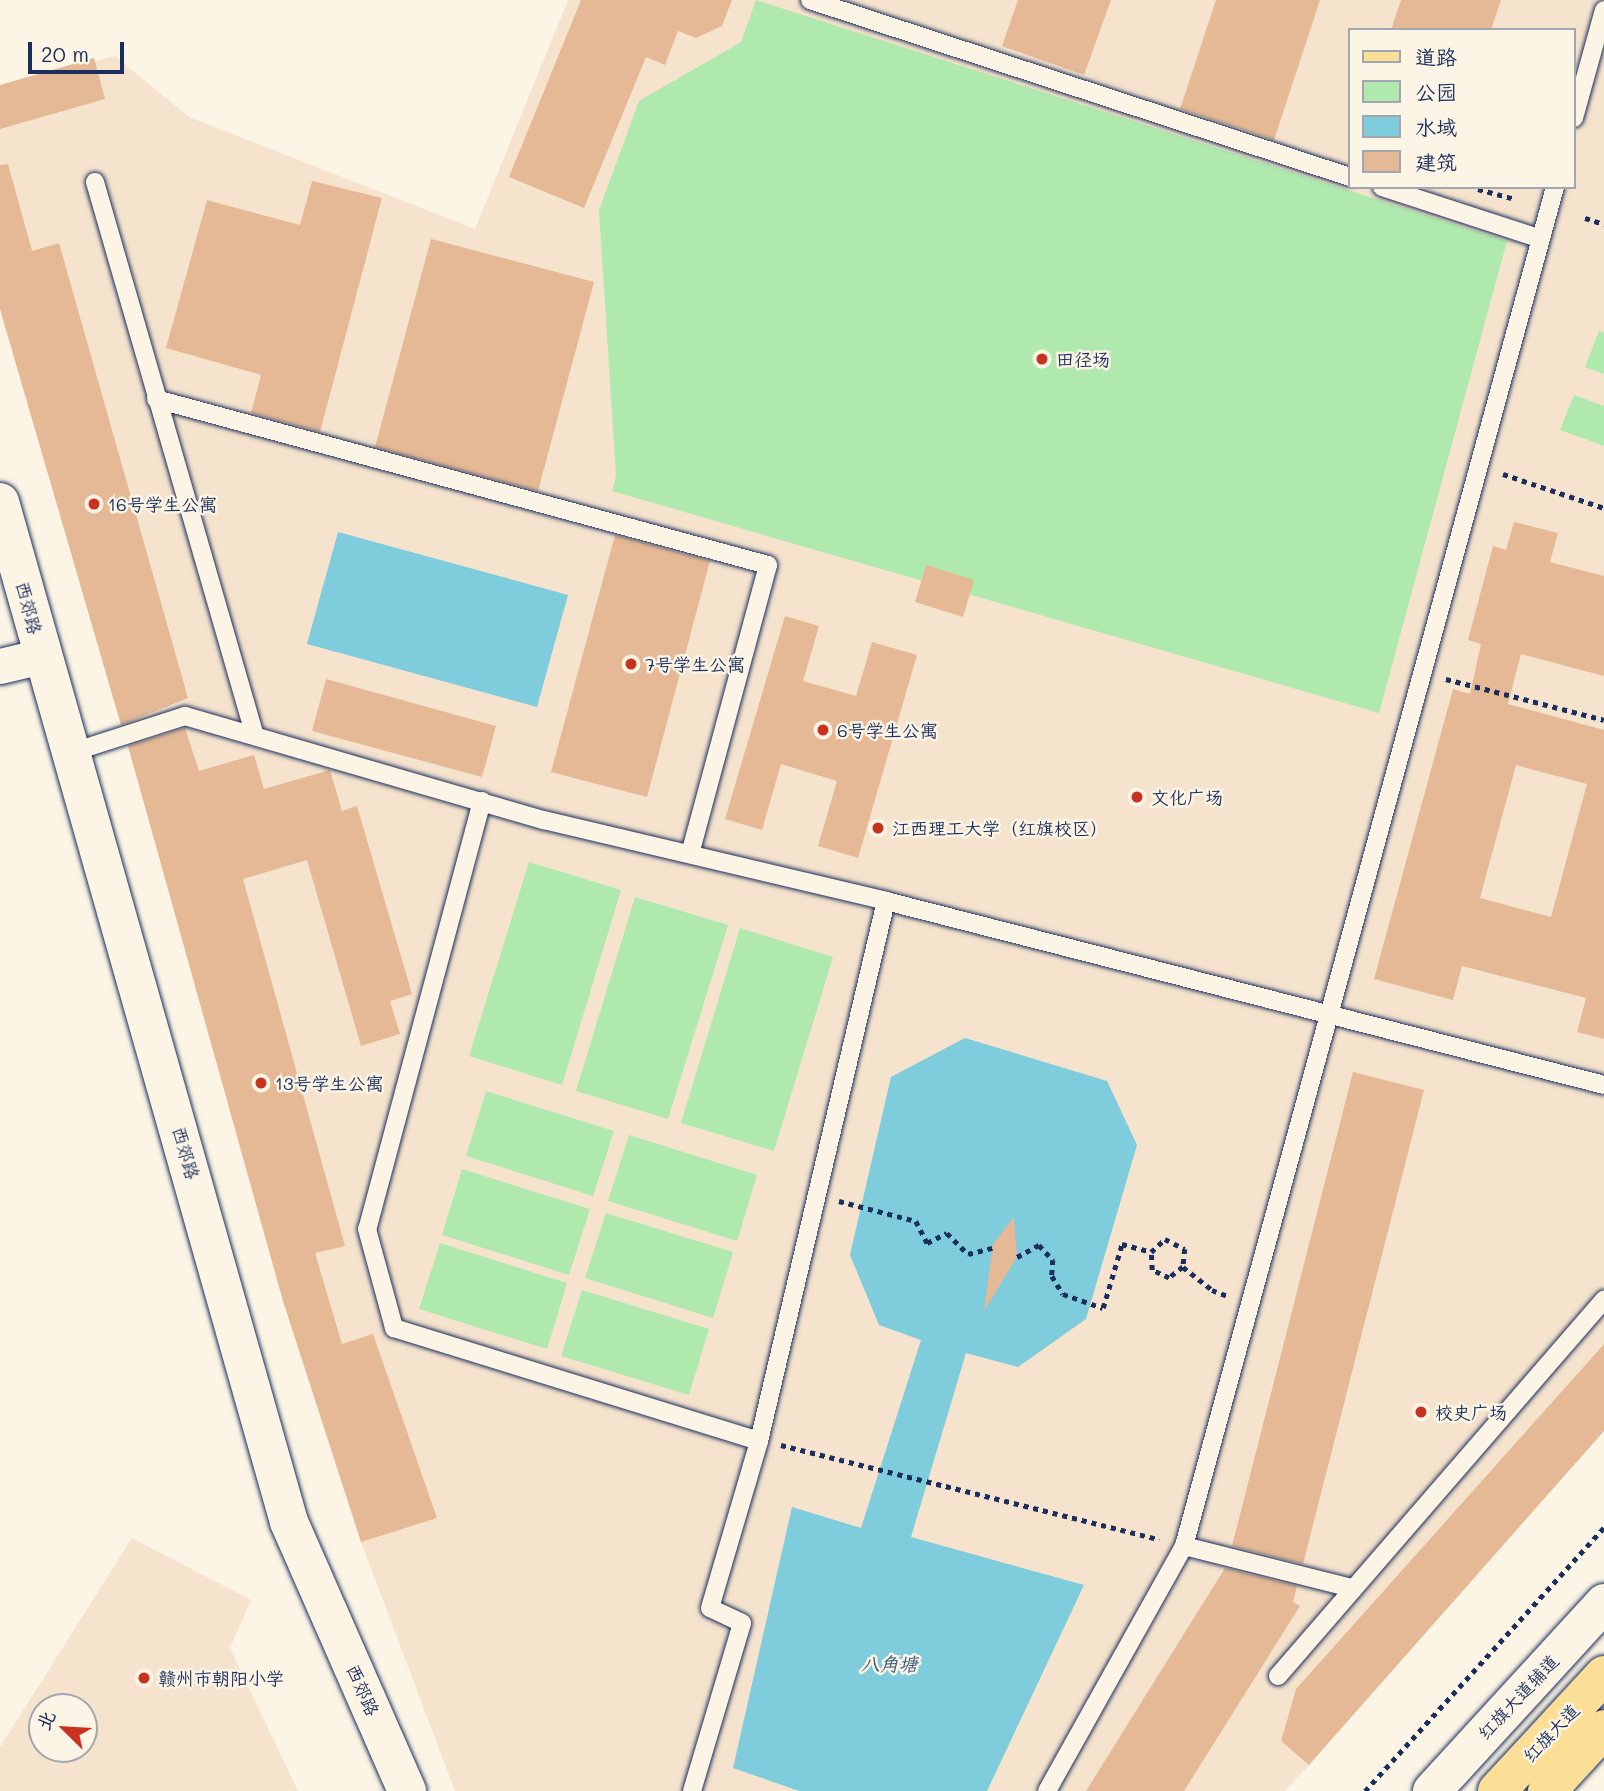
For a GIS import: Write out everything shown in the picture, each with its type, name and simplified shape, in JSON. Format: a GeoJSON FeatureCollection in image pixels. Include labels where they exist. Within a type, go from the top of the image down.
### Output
{"type":"FeatureCollection","features":[{"type":"Feature","properties":{"kind":"main road","name":"红旗大道"},"geometry":{"type":"LineString","coordinates":[[1497,1791],[1604,1675]]}},
{"type":"Feature","properties":{"kind":"main road","name":"红旗大道"},"geometry":{"type":"LineString","coordinates":[[1548,1791],[1604,1729]]}},
{"type":"Feature","properties":{"kind":"street","name":"西郊路"},"geometry":{"type":"LineString","coordinates":[[0,502],[42,656],[73,751],[289,1522],[407,1791]]}},
{"type":"Feature","properties":{"kind":"street"},"geometry":{"type":"LineString","coordinates":[[0,666],[42,656]]}},
{"type":"Feature","properties":{"kind":"street","name":"红旗大道辅道"},"geometry":{"type":"LineString","coordinates":[[1432,1791],[1604,1603]]}},
{"type":"Feature","properties":{"kind":"lane"},"geometry":{"type":"LineString","coordinates":[[810,0],[1348,176]]}},
{"type":"Feature","properties":{"kind":"lane"},"geometry":{"type":"LineString","coordinates":[[1576,111],[1604,10]]}},
{"type":"Feature","properties":{"kind":"lane"},"geometry":{"type":"LineString","coordinates":[[96,182],[156,399],[254,733]]}},
{"type":"Feature","properties":{"kind":"lane"},"geometry":{"type":"LineString","coordinates":[[1388,189],[1541,239]]}},
{"type":"Feature","properties":{"kind":"lane"},"geometry":{"type":"LineString","coordinates":[[1047,1791],[1184,1546],[1327,1013],[1554,189]]}},
{"type":"Feature","properties":{"kind":"lane"},"geometry":{"type":"LineString","coordinates":[[156,399],[768,565],[690,854]]}},
{"type":"Feature","properties":{"kind":"lane"},"geometry":{"type":"LineString","coordinates":[[73,751],[185,716],[254,733],[482,801],[886,901],[1604,1085]]}},
{"type":"Feature","properties":{"kind":"lane"},"geometry":{"type":"LineString","coordinates":[[482,801],[367,1229],[394,1328],[759,1441]]}},
{"type":"Feature","properties":{"kind":"lane"},"geometry":{"type":"LineString","coordinates":[[692,1791],[742,1623],[710,1608],[759,1441],[886,901]]}},
{"type":"Feature","properties":{"kind":"lane"},"geometry":{"type":"LineString","coordinates":[[1278,1676],[1351,1588],[1604,1299]]}},
{"type":"Feature","properties":{"kind":"lane"},"geometry":{"type":"LineString","coordinates":[[1184,1546],[1351,1588]]}},
{"type":"Feature","properties":{"kind":"path"},"geometry":{"type":"LineString","coordinates":[[1478,189],[1516,199]]}},
{"type":"Feature","properties":{"kind":"path"},"geometry":{"type":"LineString","coordinates":[[1585,218],[1604,224]]}},
{"type":"Feature","properties":{"kind":"path"},"geometry":{"type":"LineString","coordinates":[[1503,474],[1604,508]]}},
{"type":"Feature","properties":{"kind":"path"},"geometry":{"type":"LineString","coordinates":[[1446,679],[1604,720]]}},
{"type":"Feature","properties":{"kind":"path"},"geometry":{"type":"LineString","coordinates":[[861,1206],[916,1221],[927,1243],[947,1233],[968,1254],[992,1248]]}},
{"type":"Feature","properties":{"kind":"path"},"geometry":{"type":"LineString","coordinates":[[1164,1239],[1185,1249],[1183,1267],[1169,1278],[1152,1270],[1151,1252],[1164,1239]]}},
{"type":"Feature","properties":{"kind":"path"},"geometry":{"type":"LineString","coordinates":[[1017,1257],[1039,1245],[1053,1259],[1052,1276],[1063,1294],[1103,1308],[1122,1244],[1151,1252]]}},
{"type":"Feature","properties":{"kind":"path"},"geometry":{"type":"LineString","coordinates":[[1183,1267],[1212,1290],[1249,1303]]}},
{"type":"Feature","properties":{"kind":"path"},"geometry":{"type":"LineString","coordinates":[[759,1441],[855,1459],[1184,1546]]}},
{"type":"Feature","properties":{"kind":"path"},"geometry":{"type":"LineString","coordinates":[[1365,1791],[1604,1527]]}},
{"type":"Feature","properties":{"kind":"shaded area","name":"江西理工大学（红旗校区）"},"geometry":{"type":"Polygon","coordinates":[[[568,0],[1604,0],[1604,1344],[1296,1689],[1281,1741],[1309,1765],[1285,1791],[455,1791],[361,1542],[0,309],[0,85],[115,56],[189,117],[475,229],[568,0]]]}},
{"type":"Feature","properties":{"kind":"shaded area","name":"赣州市朝阳小学"},"geometry":{"type":"Polygon","coordinates":[[[132,1538],[251,1600],[230,1648],[298,1791],[0,1791],[0,1747],[28,1703],[28,1763],[98,1763],[98,1693],[34,1693],[132,1538]]]}},
{"type":"Feature","properties":{"kind":"green space","name":"田径场"},"geometry":{"type":"Polygon","coordinates":[[[756,0],[1507,241],[1379,713],[612,491],[616,476],[599,210],[639,101],[741,42],[756,0]]]}},
{"type":"Feature","properties":{"kind":"green space"},"geometry":{"type":"Polygon","coordinates":[[[1599,331],[1604,333],[1604,374],[1585,367],[1599,331]]]}},
{"type":"Feature","properties":{"kind":"green space"},"geometry":{"type":"Polygon","coordinates":[[[1574,395],[1604,406],[1604,446],[1560,430],[1574,395]]]}},
{"type":"Feature","properties":{"kind":"green space"},"geometry":{"type":"Polygon","coordinates":[[[529,862],[621,890],[562,1085],[469,1056],[529,862]]]}},
{"type":"Feature","properties":{"kind":"green space"},"geometry":{"type":"Polygon","coordinates":[[[635,897],[728,925],[668,1119],[576,1091],[635,897]]]}},
{"type":"Feature","properties":{"kind":"green space"},"geometry":{"type":"Polygon","coordinates":[[[740,928],[833,957],[774,1151],[681,1123],[740,928]]]}},
{"type":"Feature","properties":{"kind":"green space"},"geometry":{"type":"Polygon","coordinates":[[[486,1091],[614,1131],[593,1196],[466,1156],[486,1091]]]}},
{"type":"Feature","properties":{"kind":"green space"},"geometry":{"type":"Polygon","coordinates":[[[629,1135],[757,1175],[737,1241],[608,1201],[629,1135]]]}},
{"type":"Feature","properties":{"kind":"green space"},"geometry":{"type":"Polygon","coordinates":[[[462,1169],[590,1209],[569,1275],[442,1235],[462,1169]]]}},
{"type":"Feature","properties":{"kind":"green space"},"geometry":{"type":"Polygon","coordinates":[[[606,1213],[733,1252],[713,1318],[585,1278],[606,1213]]]}},
{"type":"Feature","properties":{"kind":"green space"},"geometry":{"type":"Polygon","coordinates":[[[440,1243],[567,1283],[547,1349],[419,1309],[440,1243]]]}},
{"type":"Feature","properties":{"kind":"green space"},"geometry":{"type":"Polygon","coordinates":[[[582,1290],[709,1329],[689,1395],[561,1356],[582,1290]]]}},
{"type":"Feature","properties":{"kind":"water"},"geometry":{"type":"Polygon","coordinates":[[[338,532],[568,595],[537,707],[307,644],[338,532]]]}},
{"type":"Feature","properties":{"kind":"water","name":"八角塘"},"geometry":{"type":"Polygon","coordinates":[[[965,1038],[1107,1081],[1137,1145],[1086,1319],[1018,1367],[966,1353],[911,1537],[1084,1585],[987,1791],[799,1791],[733,1768],[792,1507],[861,1528],[921,1340],[879,1325],[850,1255],[891,1077],[965,1038]]]}},
{"type":"Feature","properties":{"kind":"building"},"geometry":{"type":"Polygon","coordinates":[[[581,0],[732,0],[722,26],[696,38],[678,31],[665,65],[646,57],[584,208],[509,177],[581,0]]]}},
{"type":"Feature","properties":{"kind":"building"},"geometry":{"type":"Polygon","coordinates":[[[1018,0],[1111,0],[1084,75],[1002,46],[1018,0]]]}},
{"type":"Feature","properties":{"kind":"building"},"geometry":{"type":"Polygon","coordinates":[[[1216,0],[1320,0],[1274,140],[1180,109],[1216,0]]]}},
{"type":"Feature","properties":{"kind":"building"},"geometry":{"type":"Polygon","coordinates":[[[1401,0],[1501,0],[1492,28],[1392,28],[1401,0]]]}},
{"type":"Feature","properties":{"kind":"building"},"geometry":{"type":"Polygon","coordinates":[[[94,58],[105,99],[0,129],[0,85],[94,58]]]}},
{"type":"Feature","properties":{"kind":"building","name":"16号学生公寓"},"geometry":{"type":"Polygon","coordinates":[[[8,164],[32,251],[59,243],[188,698],[121,725],[0,309],[0,165],[8,164]]]}},
{"type":"Feature","properties":{"kind":"building"},"geometry":{"type":"Polygon","coordinates":[[[312,181],[382,198],[320,432],[251,413],[261,375],[166,348],[207,200],[300,225],[312,181]]]}},
{"type":"Feature","properties":{"kind":"building"},"geometry":{"type":"Polygon","coordinates":[[[431,239],[594,282],[538,491],[375,447],[431,239]]]}},
{"type":"Feature","properties":{"kind":"building"},"geometry":{"type":"Polygon","coordinates":[[[1514,522],[1558,533],[1550,562],[1604,576],[1604,676],[1521,654],[1508,704],[1604,730],[1604,1039],[1577,1032],[1586,998],[1462,966],[1453,1000],[1374,979],[1453,689],[1470,694],[1481,644],[1468,640],[1493,546],[1506,550],[1514,522]],[[1516,765],[1480,898],[1551,917],[1587,784],[1516,765]]]}},
{"type":"Feature","properties":{"kind":"building","name":"7号学生公寓"},"geometry":{"type":"Polygon","coordinates":[[[615,535],[710,561],[647,797],[551,772],[615,535]]]}},
{"type":"Feature","properties":{"kind":"building"},"geometry":{"type":"Polygon","coordinates":[[[926,565],[974,580],[963,617],[915,602],[926,565]]]}},
{"type":"Feature","properties":{"kind":"building","name":"6号学生公寓"},"geometry":{"type":"Polygon","coordinates":[[[785,616],[819,626],[803,681],[856,696],[872,642],[917,655],[858,858],[818,846],[837,781],[781,764],[762,830],[725,819],[785,616]]]}},
{"type":"Feature","properties":{"kind":"building"},"geometry":{"type":"Polygon","coordinates":[[[326,679],[496,726],[482,777],[312,731],[326,679]]]}},
{"type":"Feature","properties":{"kind":"building"},"geometry":{"type":"Polygon","coordinates":[[[185,728],[199,771],[254,755],[264,789],[330,770],[342,811],[357,806],[412,994],[390,1001],[400,1034],[361,1046],[307,860],[243,879],[345,1246],[315,1253],[342,1344],[373,1334],[437,1518],[361,1542],[283,1301],[128,746],[185,728]]]}},
{"type":"Feature","properties":{"kind":"building"},"geometry":{"type":"Polygon","coordinates":[[[1353,1072],[1424,1090],[1303,1564],[1232,1546],[1353,1072]]]}},
{"type":"Feature","properties":{"kind":"building"},"geometry":{"type":"Polygon","coordinates":[[[1014,1217],[1017,1257],[984,1311],[993,1244],[1014,1217]]]}},
{"type":"Feature","properties":{"kind":"building"},"geometry":{"type":"Polygon","coordinates":[[[1604,1344],[1604,1431],[1309,1765],[1281,1741],[1296,1689],[1604,1344]]]}},
{"type":"Feature","properties":{"kind":"building"},"geometry":{"type":"Polygon","coordinates":[[[1225,1568],[1297,1586],[1293,1602],[1300,1606],[1184,1791],[1086,1791],[1225,1568]]]}},
{"type":"Feature","properties":{"kind":"place","name":"田径场"},"geometry":{"type":"Point","coordinates":[1042,359]}},
{"type":"Feature","properties":{"kind":"place","name":"16号学生公寓"},"geometry":{"type":"Point","coordinates":[94,504]}},
{"type":"Feature","properties":{"kind":"place","name":"7号学生公寓"},"geometry":{"type":"Point","coordinates":[631,664]}},
{"type":"Feature","properties":{"kind":"place","name":"6号学生公寓"},"geometry":{"type":"Point","coordinates":[823,730]}},
{"type":"Feature","properties":{"kind":"place","name":"文化广场"},"geometry":{"type":"Point","coordinates":[1137,797]}},
{"type":"Feature","properties":{"kind":"place","name":"江西理工大学（红旗校区）"},"geometry":{"type":"Point","coordinates":[878,828]}},
{"type":"Feature","properties":{"kind":"place","name":"13号学生公寓"},"geometry":{"type":"Point","coordinates":[261,1083]}},
{"type":"Feature","properties":{"kind":"place","name":"校史广场"},"geometry":{"type":"Point","coordinates":[1421,1412]}},
{"type":"Feature","properties":{"kind":"place","name":"赣州市朝阳小学"},"geometry":{"type":"Point","coordinates":[144,1678]}}]}
